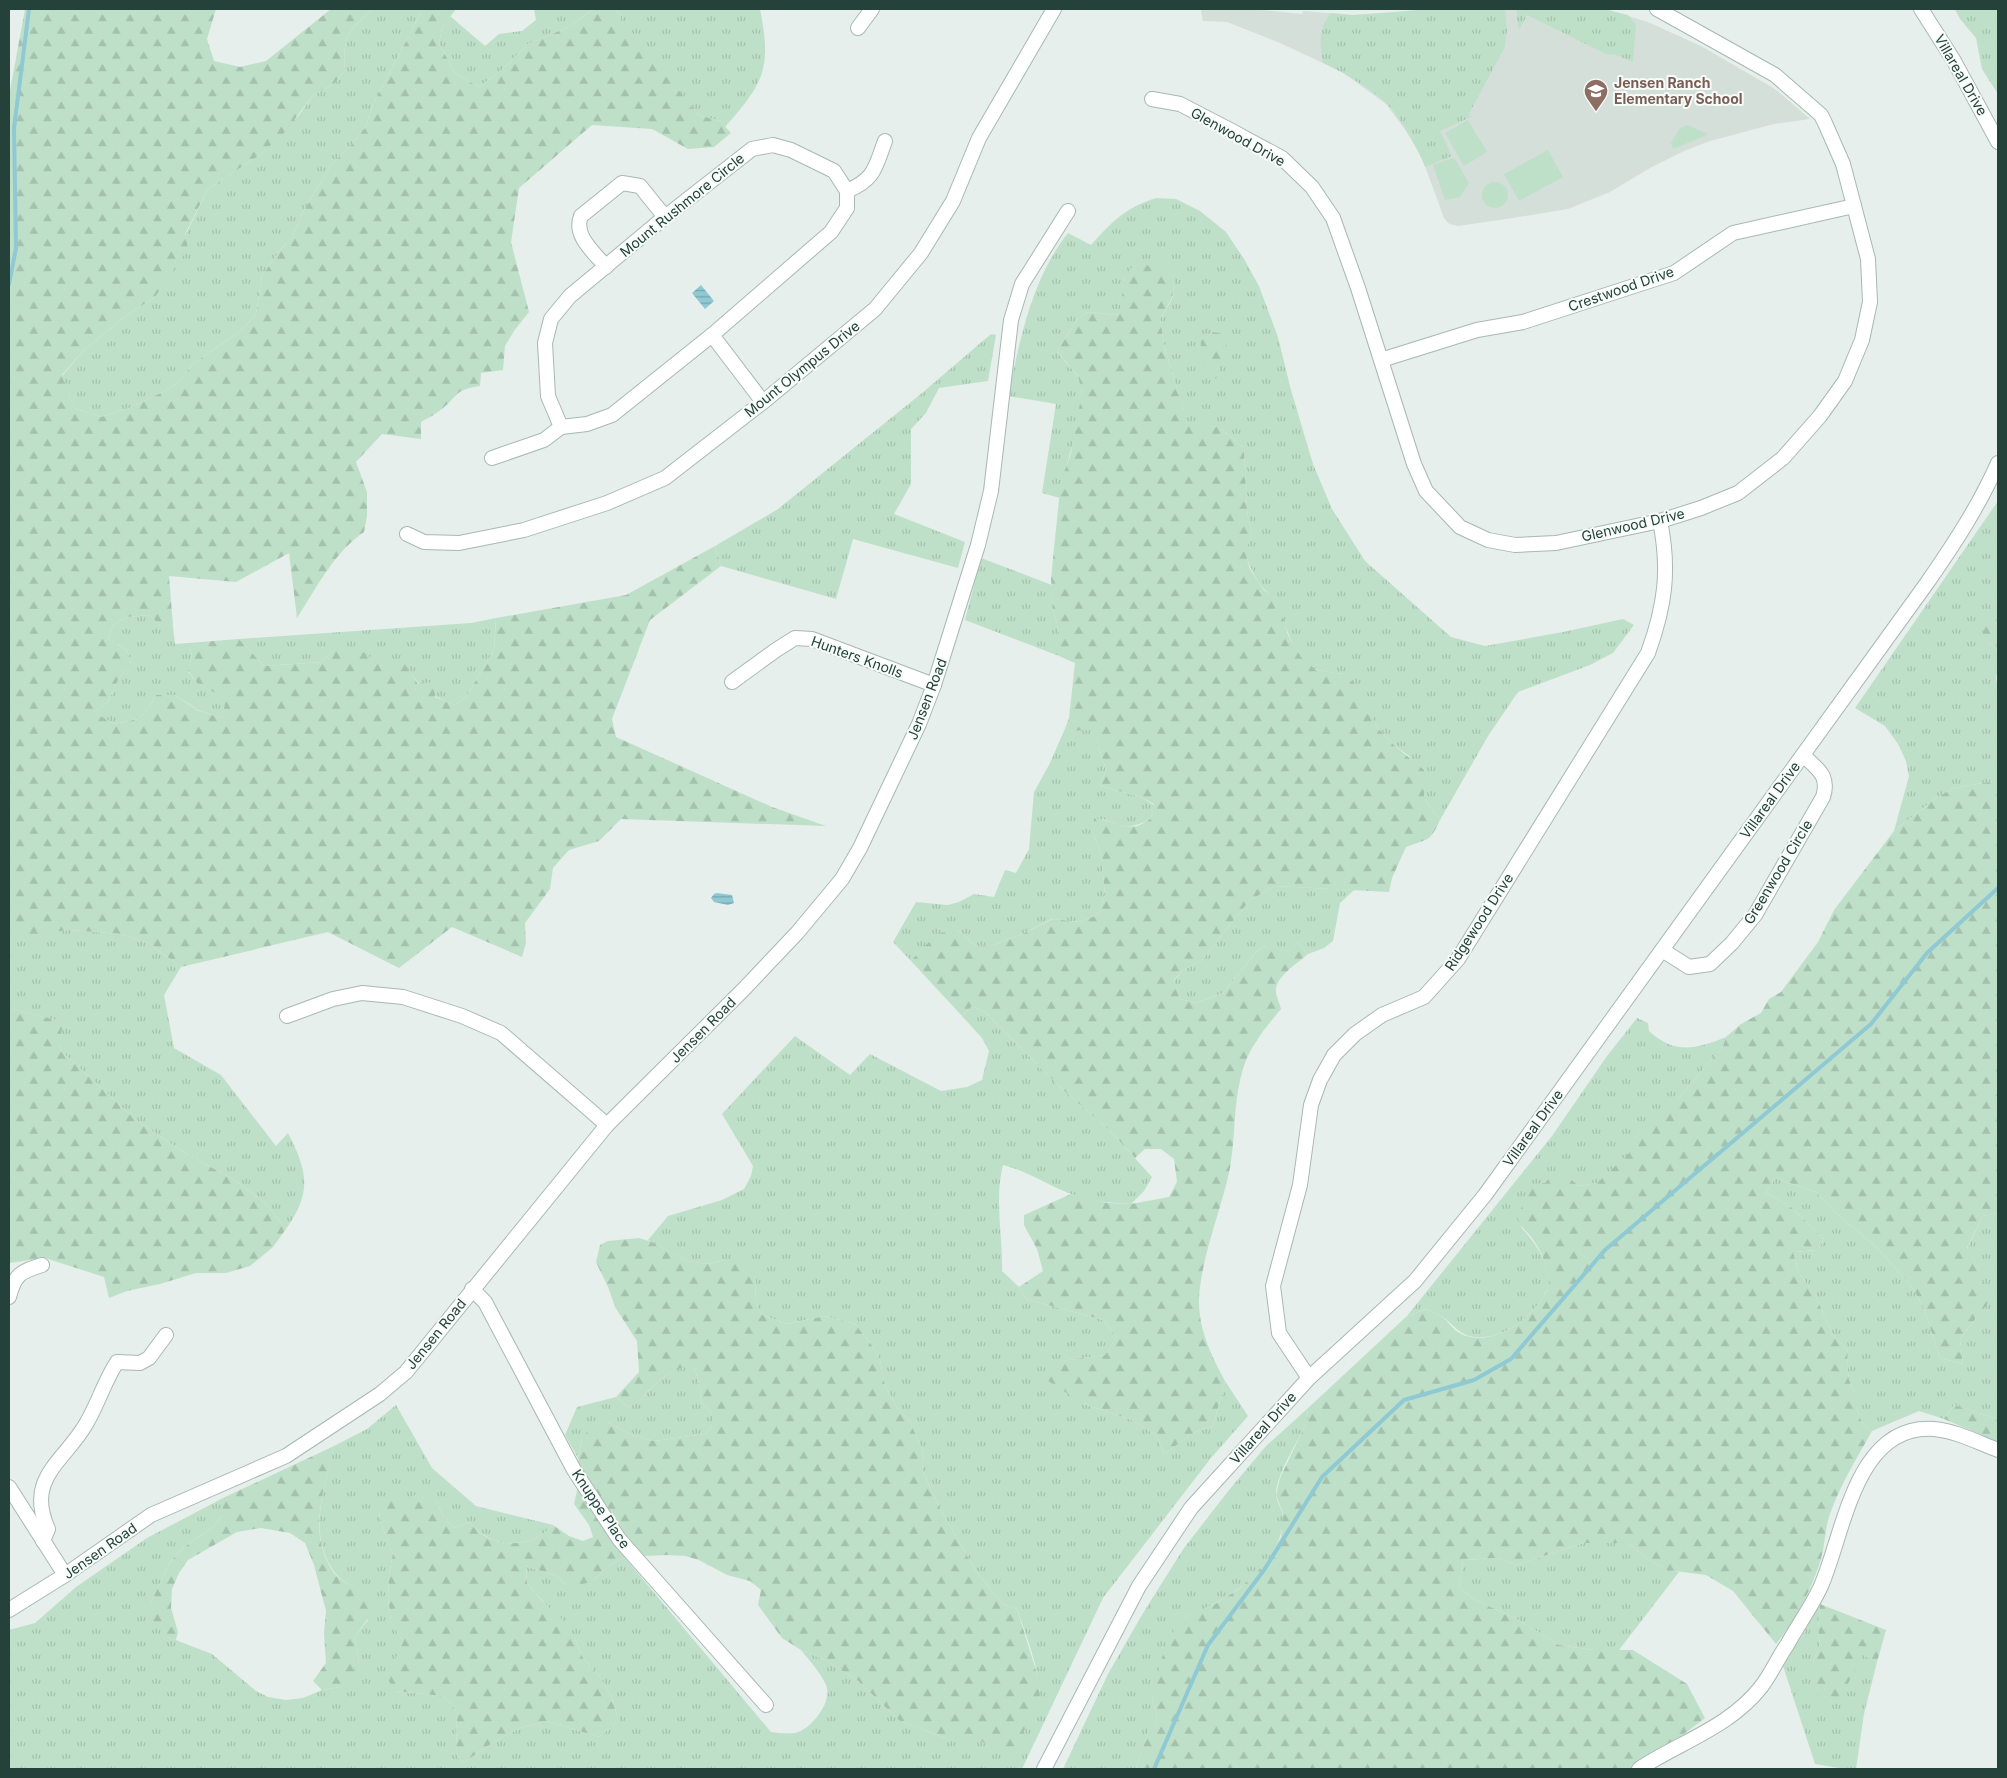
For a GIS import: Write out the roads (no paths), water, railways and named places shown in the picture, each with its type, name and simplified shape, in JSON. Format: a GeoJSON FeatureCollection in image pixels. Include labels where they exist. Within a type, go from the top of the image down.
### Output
{"type":"FeatureCollection","features":[{"type":"Feature","properties":{"kind":"street"},"geometry":{"type":"LineString","coordinates":[[858,28],[872,9]]}},
{"type":"Feature","properties":{"kind":"street","name":"Mount Olympus Drive"},"geometry":{"type":"LineString","coordinates":[[407,534],[424,542],[459,543],[524,530],[608,503],[665,478],[763,402],[875,309],[922,253],[953,201],[980,138],[1054,9]]}},
{"type":"Feature","properties":{"kind":"street","name":"Glenwood Drive"},"geometry":{"type":"LineString","coordinates":[[1152,99],[1180,104],[1282,158],[1312,187],[1333,218],[1408,446],[1426,491],[1460,527],[1488,540],[1515,545],[1556,543],[1660,521],[1701,508],[1738,493],[1784,458],[1820,416],[1845,381],[1862,340],[1870,302],[1868,259],[1843,164],[1820,115],[1774,75],[1657,9]]}},
{"type":"Feature","properties":{"kind":"street","name":"Villareal Drive"},"geometry":{"type":"LineString","coordinates":[[1921,9],[1954,61],[1998,142]]}},
{"type":"Feature","properties":{"kind":"street"},"geometry":{"type":"LineString","coordinates":[[492,458],[544,440],[560,427],[587,424],[612,415],[712,335],[831,232],[847,208],[847,191],[863,184],[874,171],[885,141]]}},
{"type":"Feature","properties":{"kind":"street","name":"Mount Rushmore Circle"},"geometry":{"type":"LineString","coordinates":[[560,427],[548,396],[545,343],[551,319],[570,296],[665,217],[752,149],[773,145],[792,150],[834,171],[847,191]]}},
{"type":"Feature","properties":{"kind":"street"},"geometry":{"type":"LineString","coordinates":[[606,267],[580,234],[578,224],[581,216],[622,183],[640,186],[665,217]]}},
{"type":"Feature","properties":{"kind":"street","name":"Crestwood Drive"},"geometry":{"type":"LineString","coordinates":[[1381,360],[1477,330],[1523,322],[1674,273],[1733,233],[1854,206]]}},
{"type":"Feature","properties":{"kind":"street","name":"Jensen Road"},"geometry":{"type":"LineString","coordinates":[[9,1610],[65,1575],[151,1515],[286,1456],[380,1394],[406,1372],[607,1125],[743,990],[797,933],[842,879],[860,848],[917,730],[934,685],[978,545],[990,491],[1011,320],[1022,284],[1068,211]]}},
{"type":"Feature","properties":{"kind":"street"},"geometry":{"type":"LineString","coordinates":[[712,335],[763,402]]}},
{"type":"Feature","properties":{"kind":"street","name":"Villareal Drive"},"geometry":{"type":"LineString","coordinates":[[1044,1769],[1139,1586],[1191,1508],[1309,1378],[1415,1281],[1485,1195],[1959,537],[1986,490],[1998,463]]}},
{"type":"Feature","properties":{"kind":"street","name":"Ridgewood Drive"},"geometry":{"type":"LineString","coordinates":[[1309,1378],[1279,1333],[1274,1286],[1300,1185],[1311,1105],[1320,1080],[1334,1055],[1355,1034],[1382,1015],[1424,997],[1458,959],[1648,653],[1658,627],[1665,591],[1665,562],[1660,521]]}},
{"type":"Feature","properties":{"kind":"street","name":"Hunters Knolls"},"geometry":{"type":"LineString","coordinates":[[732,682],[795,638],[812,639],[934,685]]}},
{"type":"Feature","properties":{"kind":"street","name":"Greenwood Circle"},"geometry":{"type":"LineString","coordinates":[[1662,950],[1689,967],[1710,964],[1732,943],[1755,915],[1823,797],[1826,787],[1825,777],[1803,755]]}},
{"type":"Feature","properties":{"kind":"street"},"geometry":{"type":"LineString","coordinates":[[287,1016],[333,999],[362,994],[403,997],[462,1016],[501,1032],[607,1125]]}},
{"type":"Feature","properties":{"kind":"street"},"geometry":{"type":"LineString","coordinates":[[9,1297],[16,1277],[22,1271],[42,1264]]}},
{"type":"Feature","properties":{"kind":"street","name":"Knuppe Place"},"geometry":{"type":"LineString","coordinates":[[472,1289],[485,1302],[574,1470],[619,1539],[766,1705]]}},
{"type":"Feature","properties":{"kind":"street"},"geometry":{"type":"LineString","coordinates":[[43,1541],[48,1529],[42,1517],[43,1487],[52,1467],[84,1427],[117,1362],[140,1363],[144,1361],[149,1358],[166,1335]]}},
{"type":"Feature","properties":{"kind":"street"},"geometry":{"type":"LineString","coordinates":[[1639,1769],[1714,1727],[1740,1709],[1761,1686],[1821,1586],[1852,1493],[1875,1454],[1892,1438],[1909,1431],[1932,1429],[1954,1433],[1998,1450]]}},
{"type":"Feature","properties":{"kind":"street"},"geometry":{"type":"LineString","coordinates":[[9,1487],[65,1575]]}},
{"type":"Feature","properties":{"kind":"water"},"geometry":{"type":"Polygon","coordinates":[[[701,285],[714,301],[705,309],[692,293],[701,285]]]}},
{"type":"Feature","properties":{"kind":"water"},"geometry":{"type":"Polygon","coordinates":[[[717,893],[732,895],[734,903],[728,905],[714,902],[711,898],[717,893]]]}},
{"type":"Feature","properties":{"kind":"waterway"},"geometry":{"type":"LineString","coordinates":[[9,284],[16,248],[14,128],[29,9]]}},
{"type":"Feature","properties":{"kind":"waterway"},"geometry":{"type":"LineString","coordinates":[[1154,1769],[1208,1645],[1264,1570],[1322,1477],[1404,1400],[1474,1380],[1511,1359],[1605,1250],[1871,1024],[1927,953],[1998,888]]}},
{"type":"Feature","properties":{"kind":"place","name":"Jensen Ranch Elementary School"},"geometry":{"type":"Point","coordinates":[1596,112]}}]}
